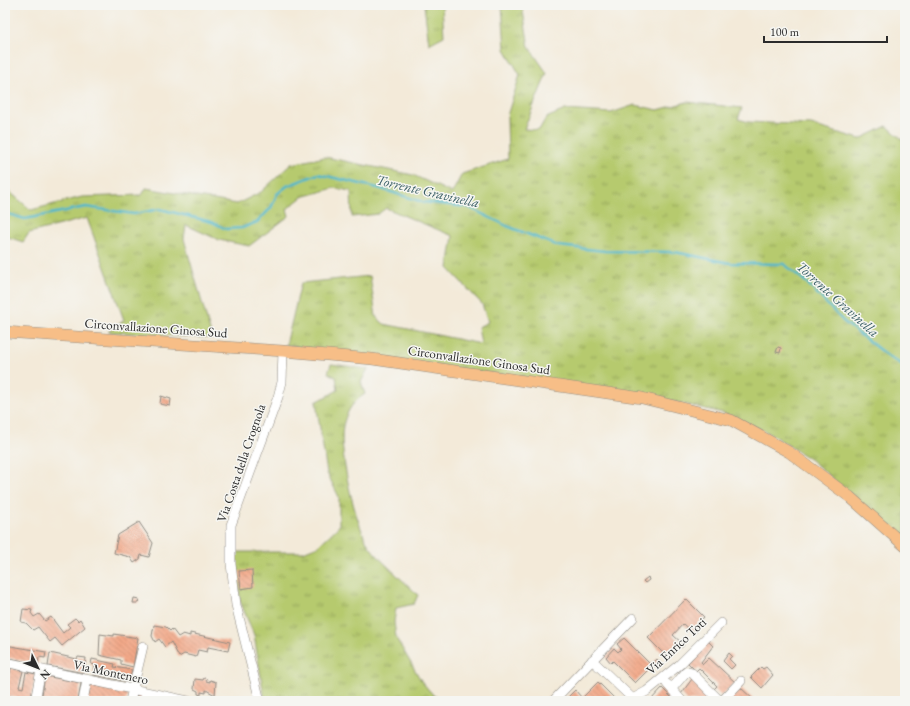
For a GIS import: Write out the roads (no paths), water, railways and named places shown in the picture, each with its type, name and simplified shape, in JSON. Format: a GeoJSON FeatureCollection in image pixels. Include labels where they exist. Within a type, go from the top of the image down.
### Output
{"type":"FeatureCollection","features":[{"type":"Feature","properties":{"kind":"main road","name":"Circonvallazione Ginosa Sud"},"geometry":{"type":"LineString","coordinates":[[5,332],[283,351],[372,359],[642,398],[731,420],[789,452],[850,497],[905,546]]}},
{"type":"Feature","properties":{"kind":"street","name":"Via Costa della Crognola"},"geometry":{"type":"LineString","coordinates":[[260,701],[236,605],[231,564],[231,525],[278,397],[282,382],[283,351]]}},
{"type":"Feature","properties":{"kind":"street"},"geometry":{"type":"LineString","coordinates":[[553,701],[633,618]]}},
{"type":"Feature","properties":{"kind":"street","name":"Via Enrico Toti"},"geometry":{"type":"LineString","coordinates":[[632,700],[647,691],[679,665],[721,622]]}},
{"type":"Feature","properties":{"kind":"street"},"geometry":{"type":"LineString","coordinates":[[130,701],[143,646]]}},
{"type":"Feature","properties":{"kind":"street"},"geometry":{"type":"LineString","coordinates":[[592,660],[632,700]]}},
{"type":"Feature","properties":{"kind":"street","name":"Via Montenero"},"geometry":{"type":"LineString","coordinates":[[5,663],[188,701]]}},
{"type":"Feature","properties":{"kind":"street"},"geometry":{"type":"LineString","coordinates":[[35,701],[41,670]]}},
{"type":"Feature","properties":{"kind":"street"},"geometry":{"type":"LineString","coordinates":[[669,686],[674,686],[686,672],[692,673],[721,701],[741,681]]}},
{"type":"Feature","properties":{"kind":"street"},"geometry":{"type":"LineString","coordinates":[[660,679],[669,686],[682,701]]}},
{"type":"Feature","properties":{"kind":"street"},"geometry":{"type":"LineString","coordinates":[[83,701],[87,680]]}},
{"type":"Feature","properties":{"kind":"street"},"geometry":{"type":"LineString","coordinates":[[5,700],[12,701]]}},
{"type":"Feature","properties":{"kind":"waterway","name":"Torrente Gravinella"},"geometry":{"type":"LineString","coordinates":[[5,209],[8,214],[25,219],[86,207],[134,214],[160,209],[212,222],[226,229],[242,228],[257,222],[271,208],[277,194],[287,186],[318,174],[378,188],[423,202],[468,207],[507,226],[558,246],[605,251],[675,252],[730,263],[784,264],[806,282],[843,321],[890,358],[905,366]]}}]}
